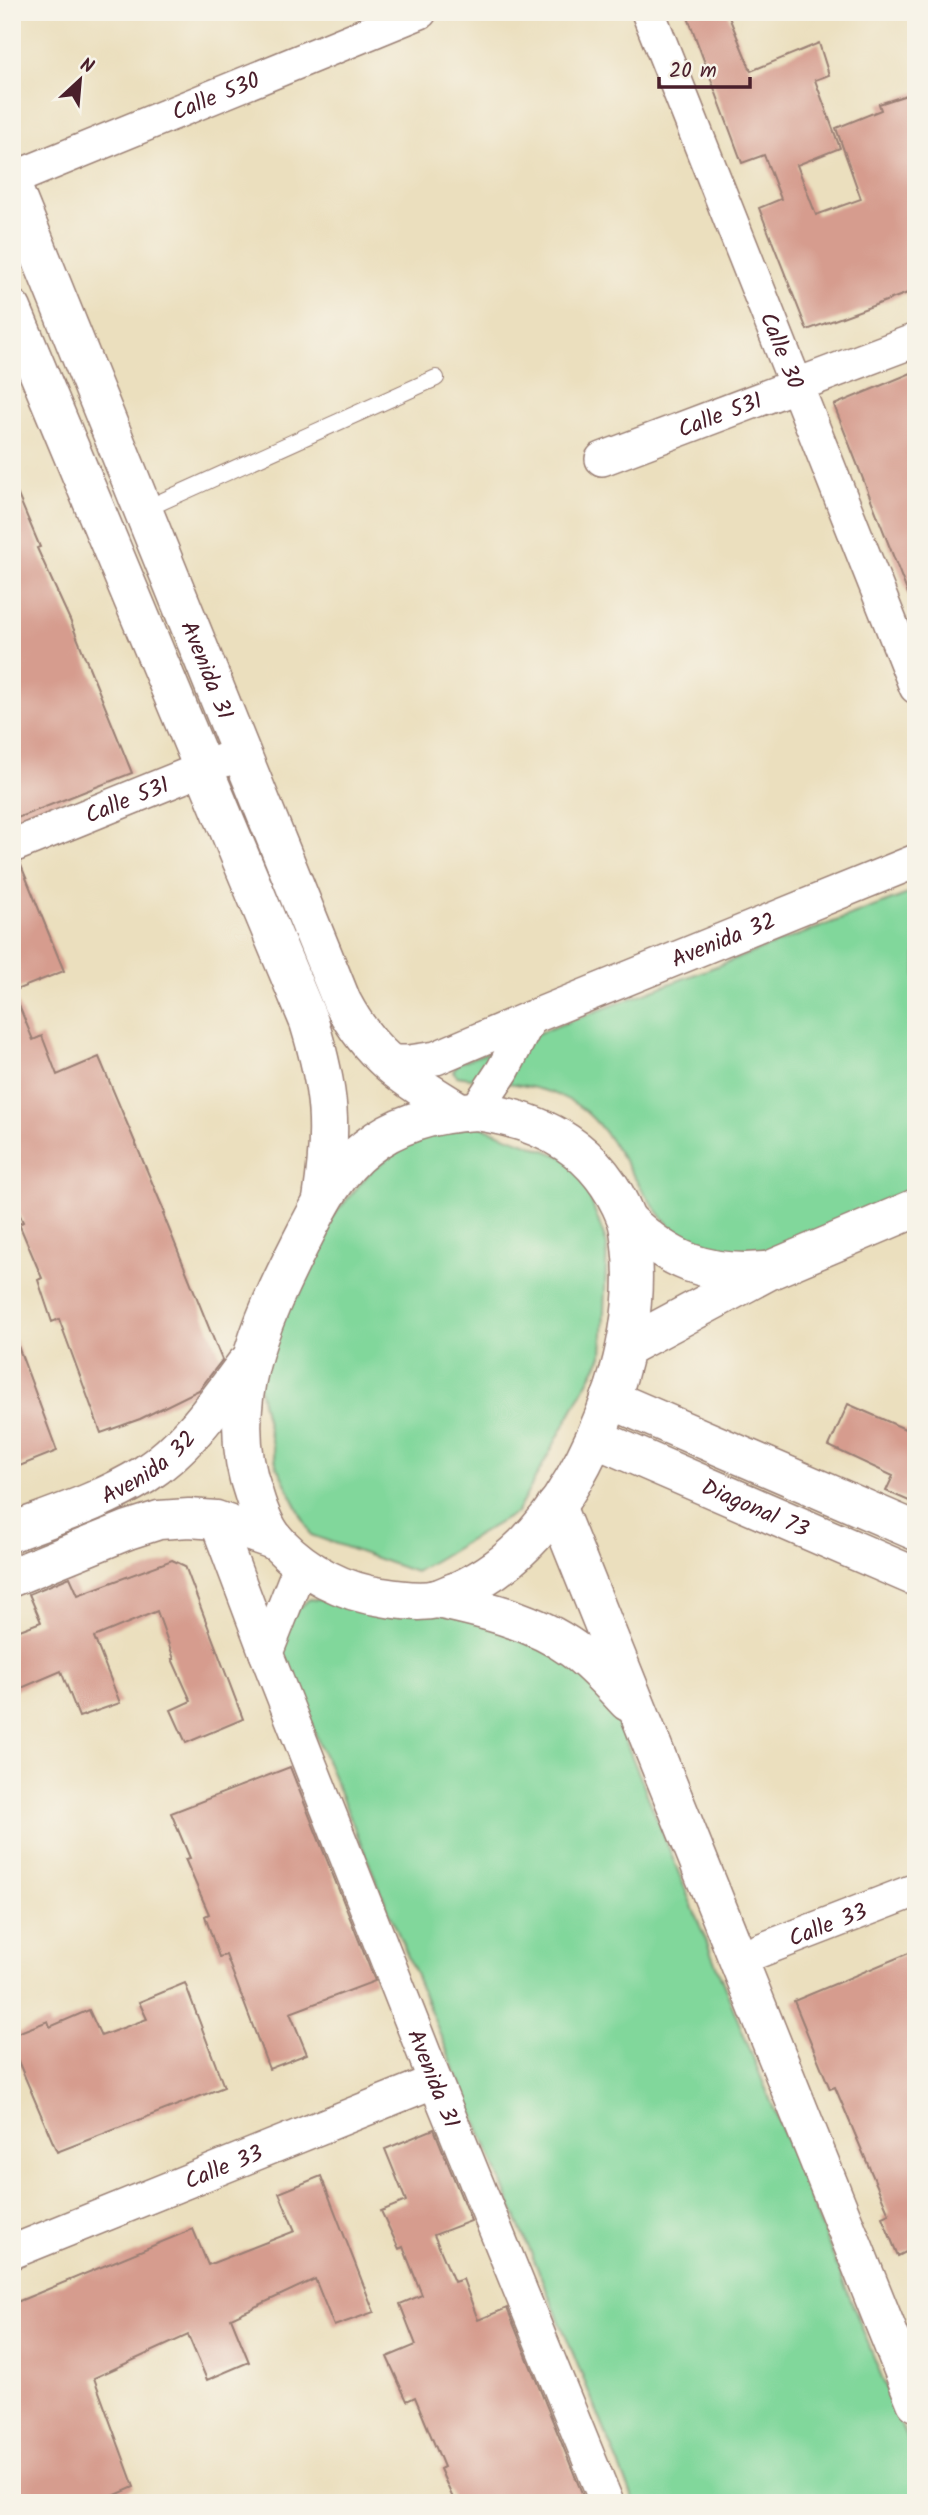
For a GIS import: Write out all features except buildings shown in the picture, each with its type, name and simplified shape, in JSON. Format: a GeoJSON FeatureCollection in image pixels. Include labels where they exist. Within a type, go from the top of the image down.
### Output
{"type":"FeatureCollection","features":[{"type":"Feature","properties":{"kind":"main road","name":"Avenida 31"},"geometry":{"type":"LineString","coordinates":[[12,186],[342,1002],[355,1027],[385,1062],[468,1111]]}},
{"type":"Feature","properties":{"kind":"main road","name":"Avenida 31"},"geometry":{"type":"LineString","coordinates":[[12,309],[309,1022],[320,1055],[330,1127],[321,1202]]}},
{"type":"Feature","properties":{"kind":"main road"},"geometry":{"type":"LineString","coordinates":[[288,1552],[259,1511],[248,1480],[241,1440],[242,1398],[251,1358],[276,1290],[321,1202],[365,1148],[394,1129],[426,1117],[468,1111],[509,1116],[540,1126],[569,1143],[593,1165],[607,1183],[628,1222],[650,1242],[677,1259],[696,1266],[737,1273],[768,1271]]}},
{"type":"Feature","properties":{"kind":"main road"},"geometry":{"type":"LineString","coordinates":[[626,1347],[768,1271],[916,1208]]}},
{"type":"Feature","properties":{"kind":"main road"},"geometry":{"type":"LineString","coordinates":[[437,1599],[480,1581],[510,1560],[536,1534],[556,1506],[594,1438],[610,1399],[626,1347],[633,1305],[633,1264],[628,1222]]}},
{"type":"Feature","properties":{"kind":"main road","name":"Avenida 32"},"geometry":{"type":"LineString","coordinates":[[12,1532],[109,1494],[146,1474],[180,1446],[251,1358]]}},
{"type":"Feature","properties":{"kind":"main road","name":"Diagonal 73"},"geometry":{"type":"LineString","coordinates":[[610,1399],[916,1531]]}},
{"type":"Feature","properties":{"kind":"main road","name":"Diagonal 73"},"geometry":{"type":"LineString","coordinates":[[594,1438],[916,1577]]}},
{"type":"Feature","properties":{"kind":"main road"},"geometry":{"type":"LineString","coordinates":[[556,1506],[916,2402]]}},
{"type":"Feature","properties":{"kind":"main road","name":"Avenida 32"},"geometry":{"type":"LineString","coordinates":[[12,1577],[128,1530],[159,1520],[189,1518],[216,1520],[243,1528],[288,1552],[334,1583],[370,1596],[408,1601],[437,1599]]}},
{"type":"Feature","properties":{"kind":"main road"},"geometry":{"type":"LineString","coordinates":[[437,1599],[492,1613],[548,1634],[574,1650],[602,1674],[641,1717]]}},
{"type":"Feature","properties":{"kind":"street","name":"Calle 530"},"geometry":{"type":"LineString","coordinates":[[12,179],[420,12]]}},
{"type":"Feature","properties":{"kind":"street","name":"Calle 30"},"geometry":{"type":"LineString","coordinates":[[648,12],[916,687]]}},
{"type":"Feature","properties":{"kind":"street","name":"Calle 531"},"geometry":{"type":"LineString","coordinates":[[602,458],[916,340]]}},
{"type":"Feature","properties":{"kind":"street","name":"Calle 531"},"geometry":{"type":"LineString","coordinates":[[12,846],[240,753]]}},
{"type":"Feature","properties":{"kind":"street","name":"Avenida 32"},"geometry":{"type":"LineString","coordinates":[[385,1062],[436,1058],[916,861]]}},
{"type":"Feature","properties":{"kind":"street"},"geometry":{"type":"LineString","coordinates":[[468,1111],[503,1070],[530,1018]]}},
{"type":"Feature","properties":{"kind":"street","name":"Avenida 31"},"geometry":{"type":"LineString","coordinates":[[216,1520],[435,2081],[607,2503]]}},
{"type":"Feature","properties":{"kind":"street"},"geometry":{"type":"LineString","coordinates":[[266,1653],[288,1552]]}},
{"type":"Feature","properties":{"kind":"street","name":"Calle 33"},"geometry":{"type":"LineString","coordinates":[[738,1959],[916,1890]]}},
{"type":"Feature","properties":{"kind":"street","name":"Calle 33"},"geometry":{"type":"LineString","coordinates":[[12,2252],[435,2081]]}},
{"type":"Feature","properties":{"kind":"lane"},"geometry":{"type":"LineString","coordinates":[[143,510],[436,378]]}},
{"type":"Feature","properties":{"kind":"green space"},"geometry":{"type":"Polygon","coordinates":[[[916,891],[916,1202],[764,1252],[726,1254],[700,1247],[679,1234],[660,1215],[614,1146],[580,1107],[553,1093],[504,1082],[457,1076],[453,1071],[459,1063],[916,891]]]}},
{"type":"Feature","properties":{"kind":"green space"},"geometry":{"type":"Polygon","coordinates":[[[447,1114],[577,1162],[607,1245],[602,1356],[517,1512],[415,1572],[311,1535],[277,1467],[258,1384],[305,1249],[371,1171],[447,1114]]]}},
{"type":"Feature","properties":{"kind":"green space"},"geometry":{"type":"Polygon","coordinates":[[[309,1599],[501,1618],[601,1680],[916,2462],[916,2503],[635,2503],[278,1644],[287,1620],[309,1599]]]}}]}
